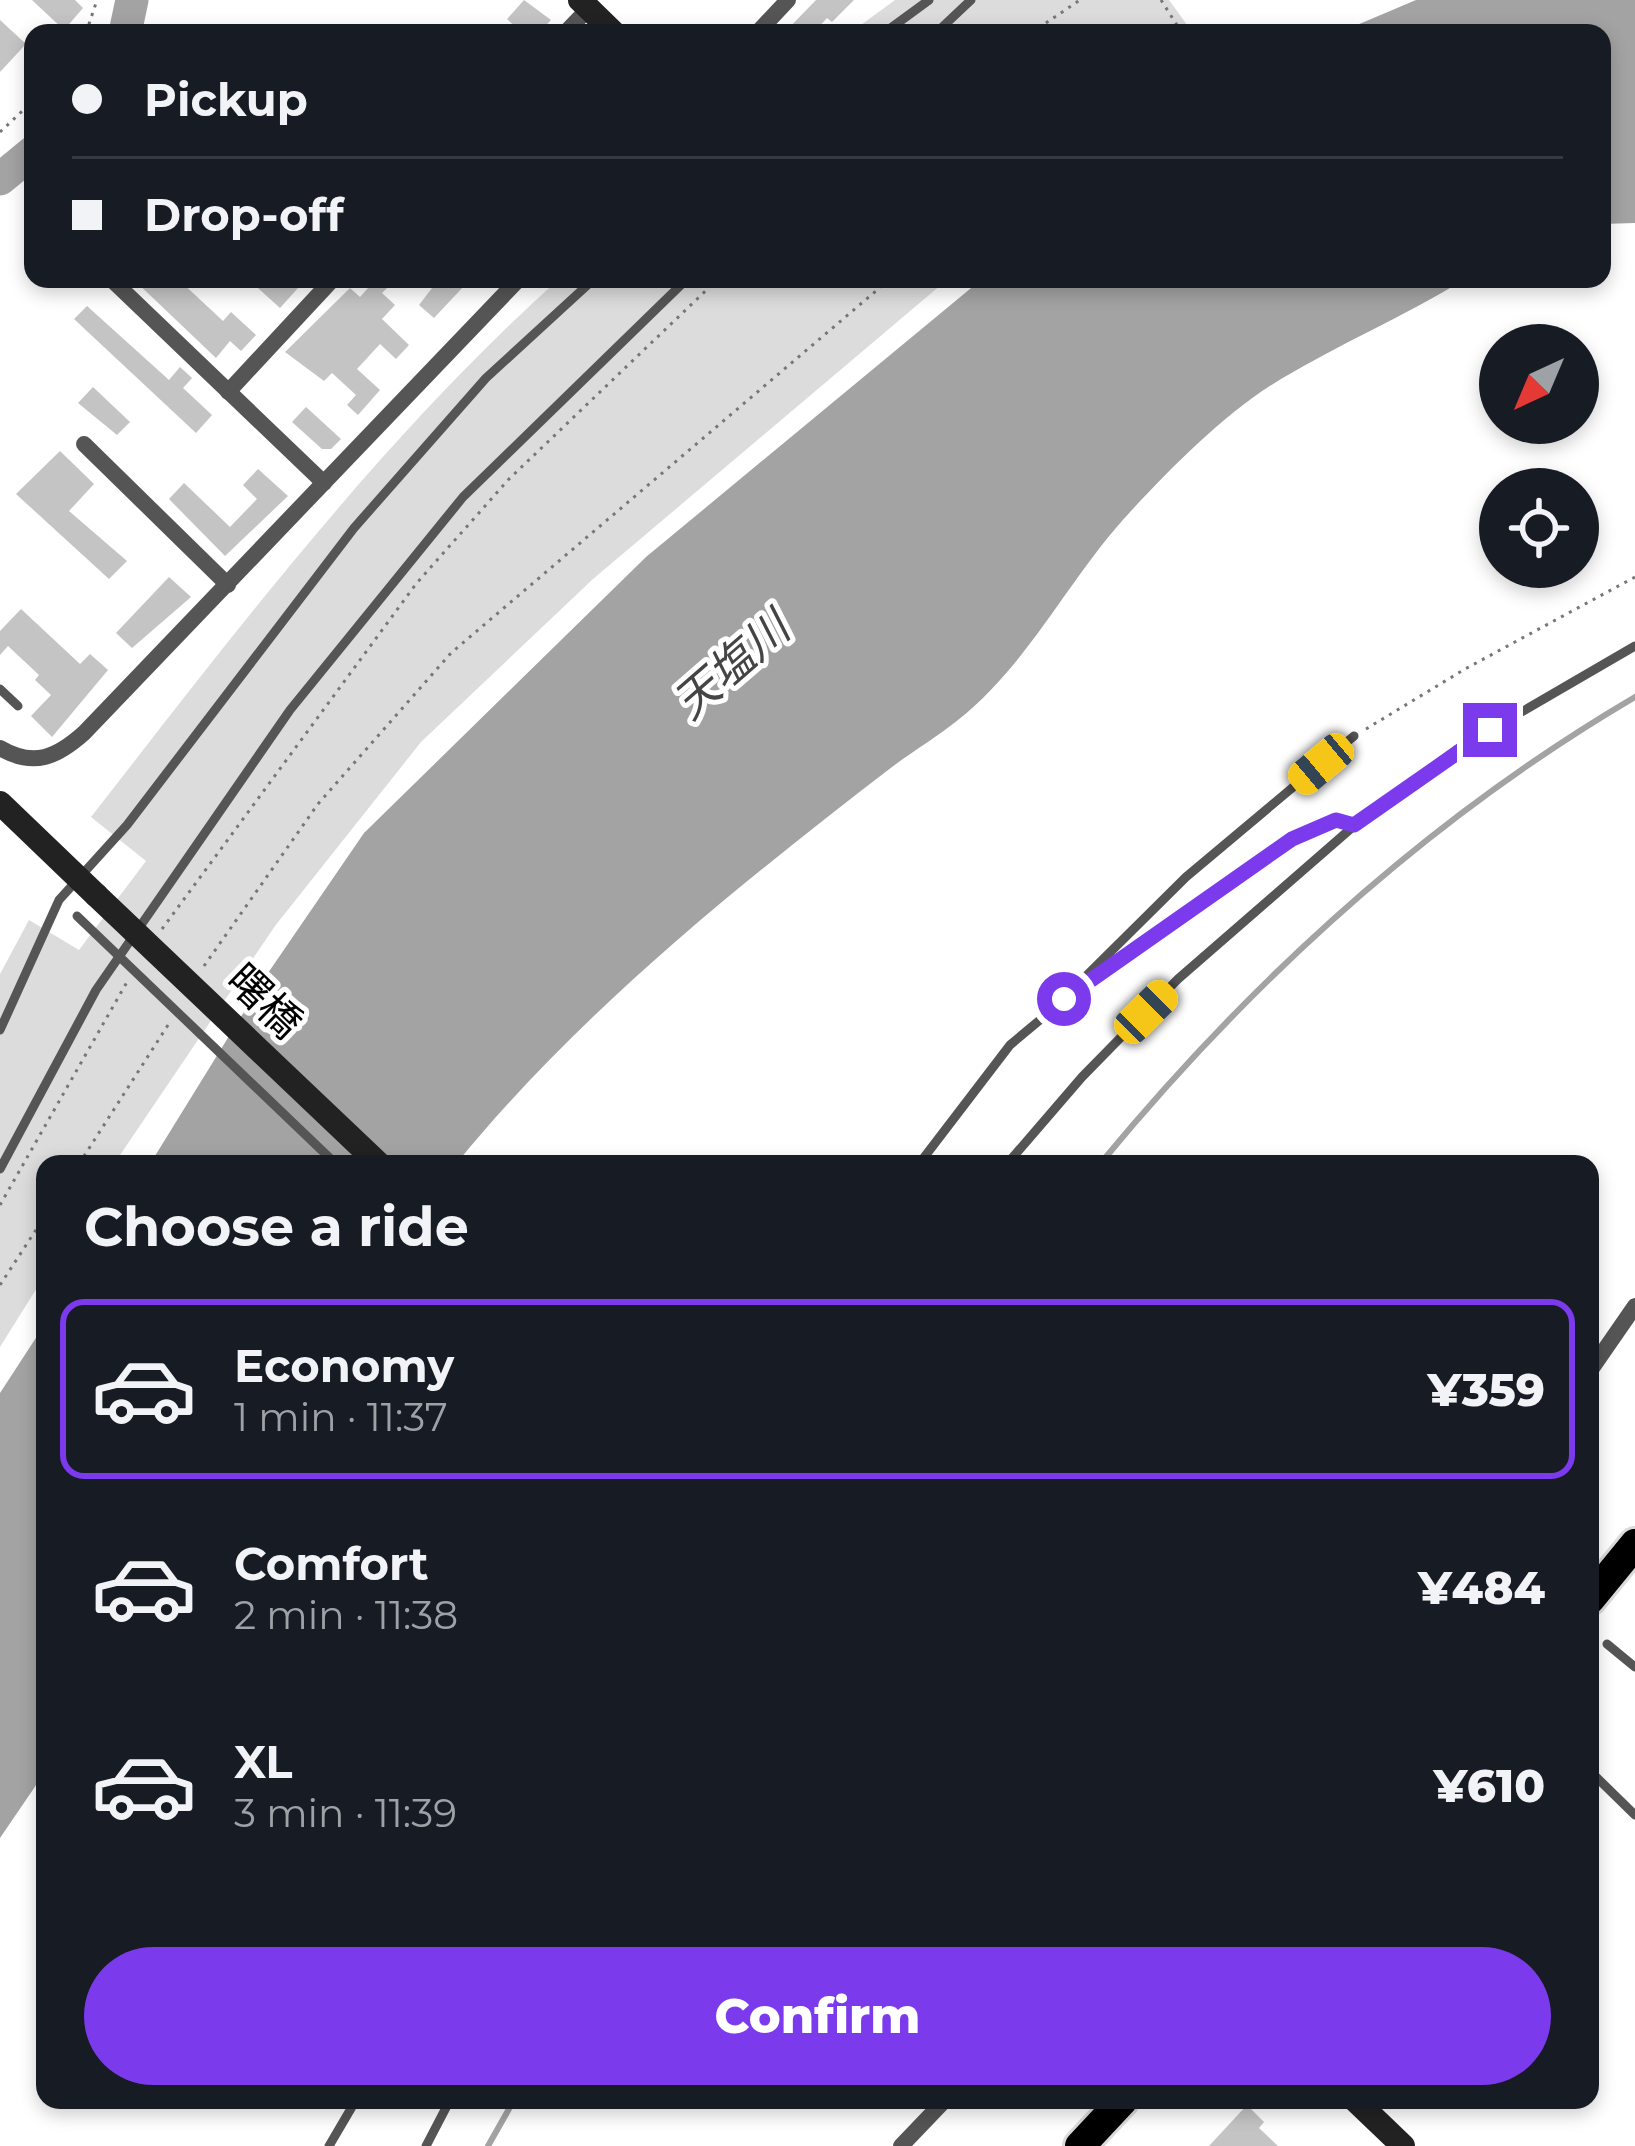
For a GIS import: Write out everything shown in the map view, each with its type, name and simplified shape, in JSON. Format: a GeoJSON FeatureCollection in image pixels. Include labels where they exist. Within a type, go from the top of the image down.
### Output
{"type":"FeatureCollection","features":[{"type":"Feature","properties":{"kind":"highway"},"geometry":{"type":"LineString","coordinates":[[1599,1588],[1635,1544]]}},
{"type":"Feature","properties":{"kind":"highway"},"geometry":{"type":"LineString","coordinates":[[1079,2146],[1115,2109]]}},
{"type":"Feature","properties":{"kind":"main road","name":"曙橋"},"geometry":{"type":"LineString","coordinates":[[0,803],[371,1155]]}},
{"type":"Feature","properties":{"kind":"main road"},"geometry":{"type":"LineString","coordinates":[[1364,2109],[1402,2146]]}},
{"type":"Feature","properties":{"kind":"street"},"geometry":{"type":"LineString","coordinates":[[765,24],[788,0]]}},
{"type":"Feature","properties":{"kind":"street"},"geometry":{"type":"LineString","coordinates":[[120,288],[324,483]]}},
{"type":"Feature","properties":{"kind":"street"},"geometry":{"type":"LineString","coordinates":[[228,392],[325,288]]}},
{"type":"Feature","properties":{"kind":"street"},"geometry":{"type":"LineString","coordinates":[[0,748],[28,760],[58,756],[510,288]]}},
{"type":"Feature","properties":{"kind":"street"},"geometry":{"type":"LineString","coordinates":[[84,444],[228,585]]}},
{"type":"Feature","properties":{"kind":"street"},"geometry":{"type":"LineString","coordinates":[[1599,1358],[1635,1306]]}},
{"type":"Feature","properties":{"kind":"street"},"geometry":{"type":"LineString","coordinates":[[901,2146],[937,2109]]}},
{"type":"Feature","properties":{"kind":"lane"},"geometry":{"type":"LineString","coordinates":[[896,24],[929,0]]}},
{"type":"Feature","properties":{"kind":"lane"},"geometry":{"type":"LineString","coordinates":[[945,24],[970,0]]}},
{"type":"Feature","properties":{"kind":"lane"},"geometry":{"type":"LineString","coordinates":[[0,1030],[59,900],[87,886],[127,826],[354,528],[486,378],[584,288]]}},
{"type":"Feature","properties":{"kind":"lane"},"geometry":{"type":"LineString","coordinates":[[0,1169],[96,990],[290,710],[463,497],[678,288]]}},
{"type":"Feature","properties":{"kind":"lane"},"geometry":{"type":"LineString","coordinates":[[1015,1155],[1082,1077],[1178,980],[1354,825],[1456,750],[1635,646]]}},
{"type":"Feature","properties":{"kind":"lane"},"geometry":{"type":"LineString","coordinates":[[0,689],[18,706]]}},
{"type":"Feature","properties":{"kind":"lane"},"geometry":{"type":"LineString","coordinates":[[1064,999],[1186,877],[1354,736]]}},
{"type":"Feature","properties":{"kind":"lane"},"geometry":{"type":"LineString","coordinates":[[926,1155],[1010,1045],[1064,999],[1292,839],[1336,820],[1354,825]]}},
{"type":"Feature","properties":{"kind":"lane"},"geometry":{"type":"LineString","coordinates":[[59,900],[327,1155]]}},
{"type":"Feature","properties":{"kind":"lane"},"geometry":{"type":"LineString","coordinates":[[1607,1644],[1635,1667]]}},
{"type":"Feature","properties":{"kind":"lane"},"geometry":{"type":"LineString","coordinates":[[1599,1780],[1635,1815]]}},
{"type":"Feature","properties":{"kind":"lane"},"geometry":{"type":"LineString","coordinates":[[329,2146],[351,2109]]}},
{"type":"Feature","properties":{"kind":"lane"},"geometry":{"type":"LineString","coordinates":[[426,2146],[445,2109]]}},
{"type":"Feature","properties":{"kind":"path"},"geometry":{"type":"LineString","coordinates":[[1044,24],[1080,0]]}},
{"type":"Feature","properties":{"kind":"path"},"geometry":{"type":"LineString","coordinates":[[0,132],[24,109]]}},
{"type":"Feature","properties":{"kind":"path"},"geometry":{"type":"LineString","coordinates":[[160,932],[416,584],[508,480],[709,288]]}},
{"type":"Feature","properties":{"kind":"path"},"geometry":{"type":"LineString","coordinates":[[194,982],[318,804],[451,653],[879,288]]}},
{"type":"Feature","properties":{"kind":"path"},"geometry":{"type":"LineString","coordinates":[[1354,736],[1465,669],[1635,577]]}},
{"type":"Feature","properties":{"kind":"path"},"geometry":{"type":"LineString","coordinates":[[0,1205],[135,969]]}},
{"type":"Feature","properties":{"kind":"path"},"geometry":{"type":"LineString","coordinates":[[85,1155],[173,1016]]}},
{"type":"Feature","properties":{"kind":"path"},"geometry":{"type":"LineString","coordinates":[[0,1286],[36,1230]]}},
{"type":"Feature","properties":{"kind":"shaded area"},"geometry":{"type":"Polygon","coordinates":[[[895,0],[1169,0],[1186,24],[862,24],[895,0]]]}},
{"type":"Feature","properties":{"kind":"shaded area"},"geometry":{"type":"Polygon","coordinates":[[[549,288],[937,288],[593,579],[421,742],[275,926],[120,1155],[36,1155],[36,1289],[0,1347],[0,974],[29,920],[79,950],[146,861],[91,817],[313,538],[494,340],[549,288]]]}},
{"type":"Feature","properties":{"kind":"water"},"geometry":{"type":"Polygon","coordinates":[[[1416,0],[1635,0],[1635,223],[1611,224],[1611,24],[1359,24],[1416,0]]]}},
{"type":"Feature","properties":{"kind":"water","name":"天塩川"},"geometry":{"type":"Polygon","coordinates":[[[971,288],[1449,288],[1281,379],[1221,423],[1131,511],[984,697],[776,858],[662,954],[554,1055],[464,1155],[156,1155],[268,973],[364,833],[646,557],[971,288]]]}},
{"type":"Feature","properties":{"kind":"water"},"geometry":{"type":"Polygon","coordinates":[[[36,1338],[36,1785],[0,1838],[0,1393],[36,1338]]]}},
{"type":"Feature","properties":{"kind":"building"},"geometry":{"type":"Polygon","coordinates":[[[32,0],[75,0],[83,8],[69,24],[58,24],[32,0]]]}},
{"type":"Feature","properties":{"kind":"building"},"geometry":{"type":"Polygon","coordinates":[[[524,0],[551,20],[512,24],[507,19],[524,0]]]}},
{"type":"Feature","properties":{"kind":"building"},"geometry":{"type":"Polygon","coordinates":[[[816,0],[854,0],[832,22],[827,18],[821,24],[793,24],[816,0]]]}},
{"type":"Feature","properties":{"kind":"building"},"geometry":{"type":"Polygon","coordinates":[[[0,20],[24,46],[0,72],[0,20]]]}},
{"type":"Feature","properties":{"kind":"building"},"geometry":{"type":"Polygon","coordinates":[[[142,288],[188,288],[223,321],[231,312],[256,335],[241,351],[230,341],[216,358],[142,288]]]}},
{"type":"Feature","properties":{"kind":"building"},"geometry":{"type":"Polygon","coordinates":[[[258,288],[298,288],[280,308],[258,288]]]}},
{"type":"Feature","properties":{"kind":"building"},"geometry":{"type":"Polygon","coordinates":[[[350,288],[360,297],[368,288],[387,288],[382,293],[395,305],[382,319],[409,345],[396,359],[380,344],[357,369],[380,390],[358,415],[347,405],[356,395],[332,373],[324,381],[285,352],[350,288]]]}},
{"type":"Feature","properties":{"kind":"building"},"geometry":{"type":"Polygon","coordinates":[[[432,288],[462,288],[434,318],[419,305],[432,288]]]}},
{"type":"Feature","properties":{"kind":"building"},"geometry":{"type":"Polygon","coordinates":[[[87,306],[169,380],[180,367],[192,378],[183,388],[212,415],[196,433],[74,319],[87,306]]]}},
{"type":"Feature","properties":{"kind":"building"},"geometry":{"type":"Polygon","coordinates":[[[93,387],[130,422],[117,435],[78,403],[93,387]]]}},
{"type":"Feature","properties":{"kind":"building"},"geometry":{"type":"Polygon","coordinates":[[[306,407],[341,439],[331,449],[322,449],[292,422],[306,407]]]}},
{"type":"Feature","properties":{"kind":"building"},"geometry":{"type":"Polygon","coordinates":[[[60,451],[94,484],[69,511],[127,561],[109,579],[16,494],[60,451]]]}},
{"type":"Feature","properties":{"kind":"building"},"geometry":{"type":"Polygon","coordinates":[[[258,469],[288,496],[225,556],[169,499],[184,483],[230,527],[257,499],[243,485],[258,469]]]}},
{"type":"Feature","properties":{"kind":"building"},"geometry":{"type":"Polygon","coordinates":[[[169,577],[191,597],[132,648],[116,633],[169,577]]]}},
{"type":"Feature","properties":{"kind":"building"},"geometry":{"type":"Polygon","coordinates":[[[21,609],[80,664],[90,654],[108,670],[52,737],[31,716],[51,695],[35,680],[39,675],[8,646],[0,655],[0,631],[21,609]]]}},
{"type":"Feature","properties":{"kind":"building"},"geometry":{"type":"Polygon","coordinates":[[[1243,2109],[1251,2109],[1264,2122],[1259,2128],[1278,2146],[1209,2146],[1243,2109]]]}},
{"type":"Feature","properties":{"kind":"waterway"},"geometry":{"type":"LineString","coordinates":[[127,24],[132,0]]}},
{"type":"Feature","properties":{"kind":"waterway"},"geometry":{"type":"LineString","coordinates":[[0,179],[24,159]]}},
{"type":"Feature","properties":{"kind":"waterway"},"geometry":{"type":"LineString","coordinates":[[1108,1155],[1218,1031],[1347,907],[1486,795],[1635,697]]}},
{"type":"Feature","properties":{"kind":"waterway"},"geometry":{"type":"LineString","coordinates":[[488,2146],[509,2109]]}},
{"type":"Feature","properties":{"kind":"route"},"geometry":{"type":"LineString","coordinates":[[1064,999],[1292,839],[1327,822],[1354,825],[1490,730]]}}]}
